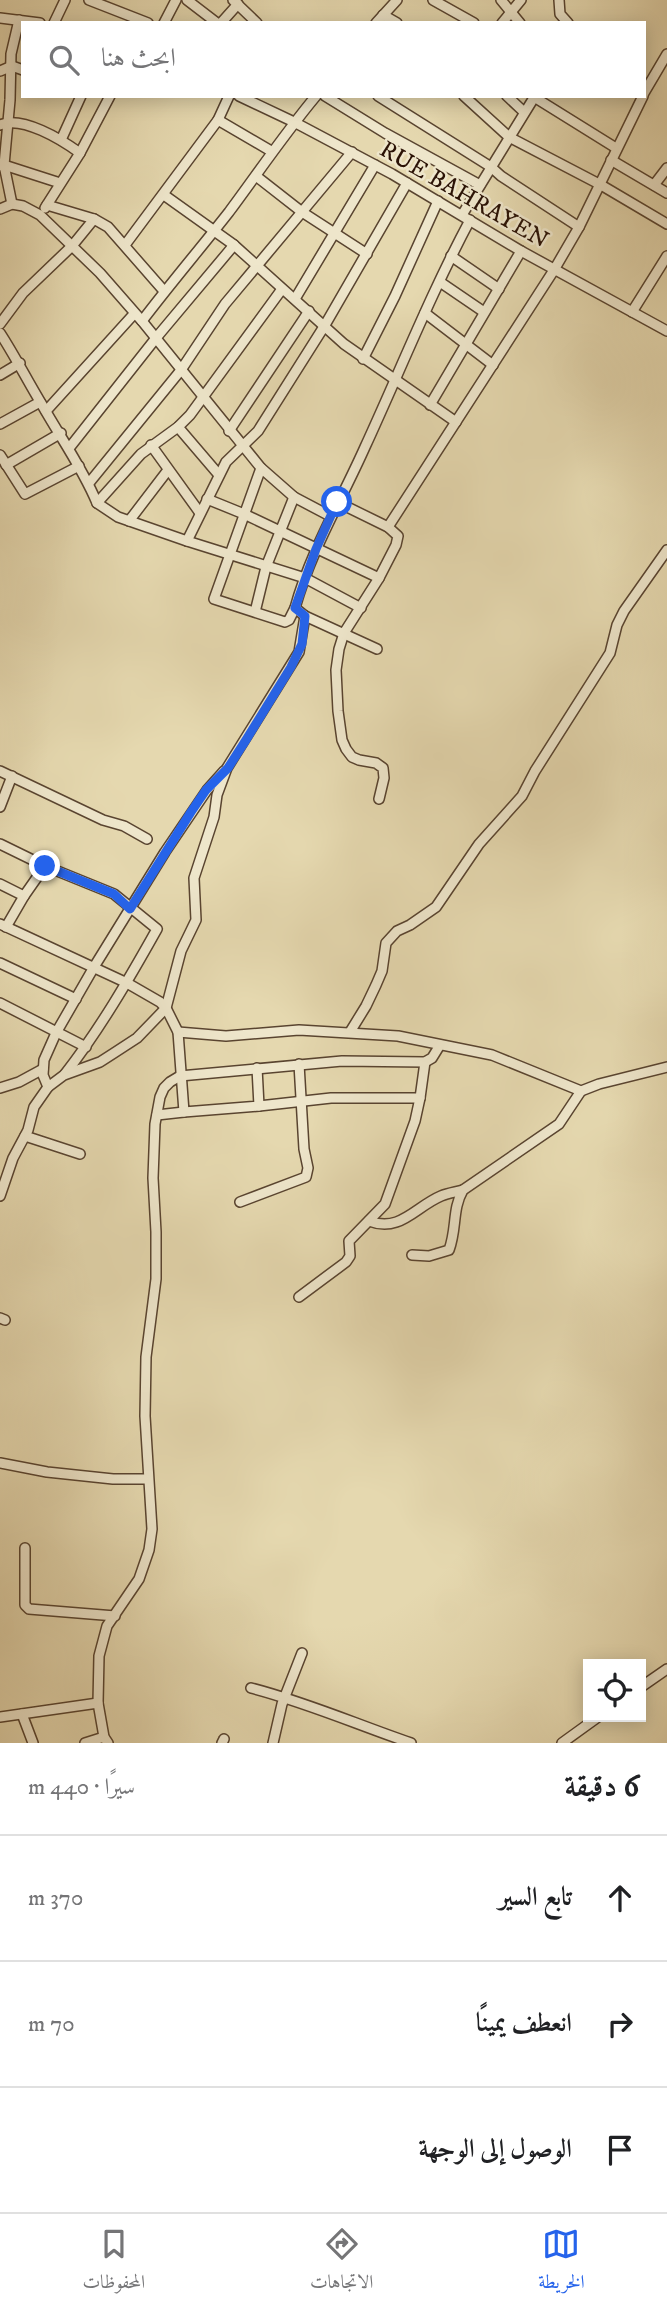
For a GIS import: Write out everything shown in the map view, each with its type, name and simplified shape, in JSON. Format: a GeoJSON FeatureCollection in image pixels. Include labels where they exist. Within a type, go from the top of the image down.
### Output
{"type":"FeatureCollection","features":[{"type":"Feature","properties":{"kind":"street"},"geometry":{"type":"LineString","coordinates":[[55,21],[65,0]]}},
{"type":"Feature","properties":{"kind":"street"},"geometry":{"type":"LineString","coordinates":[[89,0],[143,21]]}},
{"type":"Feature","properties":{"kind":"street"},"geometry":{"type":"LineString","coordinates":[[187,0],[216,21]]}},
{"type":"Feature","properties":{"kind":"street"},"geometry":{"type":"LineString","coordinates":[[378,21],[397,0]]}},
{"type":"Feature","properties":{"kind":"street"},"geometry":{"type":"LineString","coordinates":[[433,0],[470,21]]}},
{"type":"Feature","properties":{"kind":"street"},"geometry":{"type":"LineString","coordinates":[[500,0],[518,21]]}},
{"type":"Feature","properties":{"kind":"street"},"geometry":{"type":"LineString","coordinates":[[504,21],[522,0]]}},
{"type":"Feature","properties":{"kind":"street"},"geometry":{"type":"LineString","coordinates":[[559,0],[560,15],[566,21]]}},
{"type":"Feature","properties":{"kind":"street"},"geometry":{"type":"LineString","coordinates":[[163,21],[173,1]]}},
{"type":"Feature","properties":{"kind":"street"},"geometry":{"type":"LineString","coordinates":[[221,21],[236,2],[255,21]]}},
{"type":"Feature","properties":{"kind":"street"},"geometry":{"type":"LineString","coordinates":[[383,15],[394,21]]}},
{"type":"Feature","properties":{"kind":"street"},"geometry":{"type":"LineString","coordinates":[[2,20],[26,21]]}},
{"type":"Feature","properties":{"kind":"street"},"geometry":{"type":"LineString","coordinates":[[12,204],[2,166],[3,124],[13,40],[19,20]]}},
{"type":"Feature","properties":{"kind":"street"},"geometry":{"type":"LineString","coordinates":[[646,90],[667,54]]}},
{"type":"Feature","properties":{"kind":"street"},"geometry":{"type":"LineString","coordinates":[[0,71],[12,66],[21,69]]}},
{"type":"Feature","properties":{"kind":"street"},"geometry":{"type":"LineString","coordinates":[[61,140],[79,98]]}},
{"type":"Feature","properties":{"kind":"street"},"geometry":{"type":"LineString","coordinates":[[40,215],[80,153],[109,98]]}},
{"type":"Feature","properties":{"kind":"street"},"geometry":{"type":"LineString","coordinates":[[125,245],[218,120],[228,98]]}},
{"type":"Feature","properties":{"kind":"street","name":"RUE BAHRAYEN"},"geometry":{"type":"LineString","coordinates":[[243,98],[352,152],[554,270],[667,331]]}},
{"type":"Feature","properties":{"kind":"street"},"geometry":{"type":"LineString","coordinates":[[142,321],[314,98]]}},
{"type":"Feature","properties":{"kind":"street"},"geometry":{"type":"LineString","coordinates":[[328,98],[384,133],[480,185]]}},
{"type":"Feature","properties":{"kind":"street"},"geometry":{"type":"LineString","coordinates":[[381,98],[491,167],[579,227]]}},
{"type":"Feature","properties":{"kind":"street"},"geometry":{"type":"LineString","coordinates":[[466,98],[509,137],[601,185],[667,225]]}},
{"type":"Feature","properties":{"kind":"street"},"geometry":{"type":"LineString","coordinates":[[509,98],[524,112]]}},
{"type":"Feature","properties":{"kind":"street"},"geometry":{"type":"LineString","coordinates":[[261,468],[214,599],[285,622],[295,608],[330,516],[364,451],[440,282],[480,185],[533,98]]}},
{"type":"Feature","properties":{"kind":"street"},"geometry":{"type":"LineString","coordinates":[[536,98],[616,148]]}},
{"type":"Feature","properties":{"kind":"street"},"geometry":{"type":"LineString","coordinates":[[388,527],[554,270],[601,185],[641,98]]}},
{"type":"Feature","properties":{"kind":"street"},"geometry":{"type":"LineString","coordinates":[[218,120],[271,152]]}},
{"type":"Feature","properties":{"kind":"street"},"geometry":{"type":"LineString","coordinates":[[3,124],[36,129],[61,140],[80,153]]}},
{"type":"Feature","properties":{"kind":"street"},"geometry":{"type":"LineString","coordinates":[[89,484],[181,370],[225,304],[352,152]]}},
{"type":"Feature","properties":{"kind":"street"},"geometry":{"type":"LineString","coordinates":[[611,160],[667,193]]}},
{"type":"Feature","properties":{"kind":"street"},"geometry":{"type":"LineString","coordinates":[[295,299],[375,165]]}},
{"type":"Feature","properties":{"kind":"street"},"geometry":{"type":"LineString","coordinates":[[2,166],[60,183]]}},
{"type":"Feature","properties":{"kind":"street"},"geometry":{"type":"LineString","coordinates":[[654,185],[667,168]]}},
{"type":"Feature","properties":{"kind":"street"},"geometry":{"type":"LineString","coordinates":[[256,176],[302,212],[367,254]]}},
{"type":"Feature","properties":{"kind":"street"},"geometry":{"type":"LineString","coordinates":[[187,541],[230,456],[258,430],[325,326],[407,183]]}},
{"type":"Feature","properties":{"kind":"street"},"geometry":{"type":"LineString","coordinates":[[164,195],[234,246],[363,359],[456,422]]}},
{"type":"Feature","properties":{"kind":"street"},"geometry":{"type":"LineString","coordinates":[[363,359],[438,201]]}},
{"type":"Feature","properties":{"kind":"street"},"geometry":{"type":"LineString","coordinates":[[0,209],[12,204],[23,206],[40,215],[100,273],[142,321],[261,468],[294,497],[330,516]]}},
{"type":"Feature","properties":{"kind":"street"},"geometry":{"type":"LineString","coordinates":[[47,205],[94,219],[108,227],[164,291]]}},
{"type":"Feature","properties":{"kind":"street"},"geometry":{"type":"LineString","coordinates":[[1,319],[23,293],[72,246],[94,219]]}},
{"type":"Feature","properties":{"kind":"street"},"geometry":{"type":"LineString","coordinates":[[70,447],[156,338],[234,246]]}},
{"type":"Feature","properties":{"kind":"street"},"geometry":{"type":"LineString","coordinates":[[430,404],[521,251]]}},
{"type":"Feature","properties":{"kind":"street"},"geometry":{"type":"LineString","coordinates":[[451,256],[499,289]]}},
{"type":"Feature","properties":{"kind":"street"},"geometry":{"type":"LineString","coordinates":[[632,312],[667,256]]}},
{"type":"Feature","properties":{"kind":"street"},"geometry":{"type":"LineString","coordinates":[[440,282],[484,312]]}},
{"type":"Feature","properties":{"kind":"street"},"geometry":{"type":"LineString","coordinates":[[97,503],[141,454],[178,427],[282,289]]}},
{"type":"Feature","properties":{"kind":"street"},"geometry":{"type":"LineString","coordinates":[[229,431],[309,311]]}},
{"type":"Feature","properties":{"kind":"street"},"geometry":{"type":"LineString","coordinates":[[425,313],[493,365]]}},
{"type":"Feature","properties":{"kind":"street"},"geometry":{"type":"LineString","coordinates":[[46,411],[134,314]]}},
{"type":"Feature","properties":{"kind":"street"},"geometry":{"type":"LineString","coordinates":[[0,333],[70,447],[97,503],[129,521],[305,578],[361,608]]}},
{"type":"Feature","properties":{"kind":"street"},"geometry":{"type":"LineString","coordinates":[[0,375],[20,363]]}},
{"type":"Feature","properties":{"kind":"street"},"geometry":{"type":"LineString","coordinates":[[0,424],[40,402]]}},
{"type":"Feature","properties":{"kind":"street"},"geometry":{"type":"LineString","coordinates":[[178,427],[219,475]]}},
{"type":"Feature","properties":{"kind":"street"},"geometry":{"type":"LineString","coordinates":[[6,465],[61,433]]}},
{"type":"Feature","properties":{"kind":"street"},"geometry":{"type":"LineString","coordinates":[[151,445],[200,513]]}},
{"type":"Feature","properties":{"kind":"street"},"geometry":{"type":"LineString","coordinates":[[0,455],[25,494],[79,466]]}},
{"type":"Feature","properties":{"kind":"street"},"geometry":{"type":"LineString","coordinates":[[129,521],[168,470]]}},
{"type":"Feature","properties":{"kind":"street"},"geometry":{"type":"LineString","coordinates":[[255,612],[266,567],[294,497]]}},
{"type":"Feature","properties":{"kind":"street"},"geometry":{"type":"LineString","coordinates":[[207,499],[379,578]]}},
{"type":"Feature","properties":{"kind":"street"},"geometry":{"type":"LineString","coordinates":[[337,502],[388,527],[396,533],[398,541],[379,578],[344,633],[336,670],[342,740],[352,757],[376,763],[383,768],[384,778],[379,799]]}},
{"type":"Feature","properties":{"kind":"street"},"geometry":{"type":"LineString","coordinates":[[350,1032],[382,971],[386,943],[397,931],[436,907],[479,844],[522,796],[542,759],[610,653],[617,625],[624,611],[667,550]]}},
{"type":"Feature","properties":{"kind":"street"},"geometry":{"type":"LineString","coordinates":[[295,608],[305,616],[377,649]]}},
{"type":"Feature","properties":{"kind":"street"},"geometry":{"type":"LineString","coordinates":[[64,1075],[100,1062],[137,1038],[166,1008],[181,951],[196,920],[194,878],[214,817],[217,794],[228,768],[299,652],[305,616]]}},
{"type":"Feature","properties":{"kind":"street"},"geometry":{"type":"LineString","coordinates":[[48,1087],[43,1075],[44,1060],[56,1033],[191,812],[206,790],[228,768]]}},
{"type":"Feature","properties":{"kind":"street"},"geometry":{"type":"LineString","coordinates":[[0,771],[103,820],[124,826],[147,839]]}},
{"type":"Feature","properties":{"kind":"street"},"geometry":{"type":"LineString","coordinates":[[0,807],[12,776]]}},
{"type":"Feature","properties":{"kind":"street"},"geometry":{"type":"LineString","coordinates":[[0,844],[114,894],[157,929],[127,983],[86,1047],[64,1075],[48,1087],[34,1107],[25,1136],[4,1168],[0,1196]]}},
{"type":"Feature","properties":{"kind":"street"},"geometry":{"type":"LineString","coordinates":[[45,866],[3,926],[127,983],[166,1008],[178,1032],[184,1112]]}},
{"type":"Feature","properties":{"kind":"street"},"geometry":{"type":"LineString","coordinates":[[0,884],[24,896]]}},
{"type":"Feature","properties":{"kind":"street"},"geometry":{"type":"LineString","coordinates":[[0,963],[76,999]]}},
{"type":"Feature","properties":{"kind":"street"},"geometry":{"type":"LineString","coordinates":[[0,1003],[86,1047]]}},
{"type":"Feature","properties":{"kind":"street"},"geometry":{"type":"LineString","coordinates":[[178,1032],[208,1036],[299,1030],[398,1036],[492,1055],[582,1091]]}},
{"type":"Feature","properties":{"kind":"street"},"geometry":{"type":"LineString","coordinates":[[85,1743],[106,1740],[98,1703],[99,1656],[107,1626],[139,1579],[149,1550],[152,1529],[145,1416],[146,1357],[156,1279],[153,1178],[157,1115],[164,1088],[180,1076],[257,1068],[342,1061],[425,1062],[432,1058],[440,1045]]}},
{"type":"Feature","properties":{"kind":"street"},"geometry":{"type":"LineString","coordinates":[[299,1297],[346,1262],[350,1256],[349,1241],[385,1204],[415,1121],[425,1062]]}},
{"type":"Feature","properties":{"kind":"street"},"geometry":{"type":"LineString","coordinates":[[240,1202],[306,1177],[308,1168],[304,1149],[299,1064]]}},
{"type":"Feature","properties":{"kind":"street"},"geometry":{"type":"LineString","coordinates":[[369,1221],[382,1226],[394,1223],[440,1197],[463,1190],[559,1124],[582,1091],[599,1084],[667,1067]]}},
{"type":"Feature","properties":{"kind":"street"},"geometry":{"type":"LineString","coordinates":[[257,1068],[259,1106]]}},
{"type":"Feature","properties":{"kind":"street"},"geometry":{"type":"LineString","coordinates":[[0,1088],[19,1082],[43,1069]]}},
{"type":"Feature","properties":{"kind":"street"},"geometry":{"type":"LineString","coordinates":[[157,1115],[331,1098],[420,1098]]}},
{"type":"Feature","properties":{"kind":"street"},"geometry":{"type":"LineString","coordinates":[[25,1136],[80,1154]]}},
{"type":"Feature","properties":{"kind":"street"},"geometry":{"type":"LineString","coordinates":[[412,1255],[429,1256],[449,1250],[454,1234],[454,1211],[463,1190]]}},
{"type":"Feature","properties":{"kind":"street"},"geometry":{"type":"LineString","coordinates":[[0,1463],[47,1472],[113,1479],[148,1479]]}},
{"type":"Feature","properties":{"kind":"street"},"geometry":{"type":"LineString","coordinates":[[25,1548],[25,1605],[29,1609],[116,1616]]}},
{"type":"Feature","properties":{"kind":"street"},"geometry":{"type":"LineString","coordinates":[[274,1743],[285,1696],[302,1653]]}},
{"type":"Feature","properties":{"kind":"street"},"geometry":{"type":"LineString","coordinates":[[646,1684],[667,1669]]}},
{"type":"Feature","properties":{"kind":"street"},"geometry":{"type":"LineString","coordinates":[[251,1688],[285,1696],[411,1743]]}},
{"type":"Feature","properties":{"kind":"street"},"geometry":{"type":"LineString","coordinates":[[0,1717],[98,1703]]}},
{"type":"Feature","properties":{"kind":"street"},"geometry":{"type":"LineString","coordinates":[[22,1714],[33,1743]]}},
{"type":"Feature","properties":{"kind":"street"},"geometry":{"type":"LineString","coordinates":[[562,1743],[591,1722]]}},
{"type":"Feature","properties":{"kind":"route"},"geometry":{"type":"LineString","coordinates":[[45,866],[114,894],[130,909],[206,790],[228,768],[299,652],[305,616],[295,608],[316,549],[337,502]]}}]}
